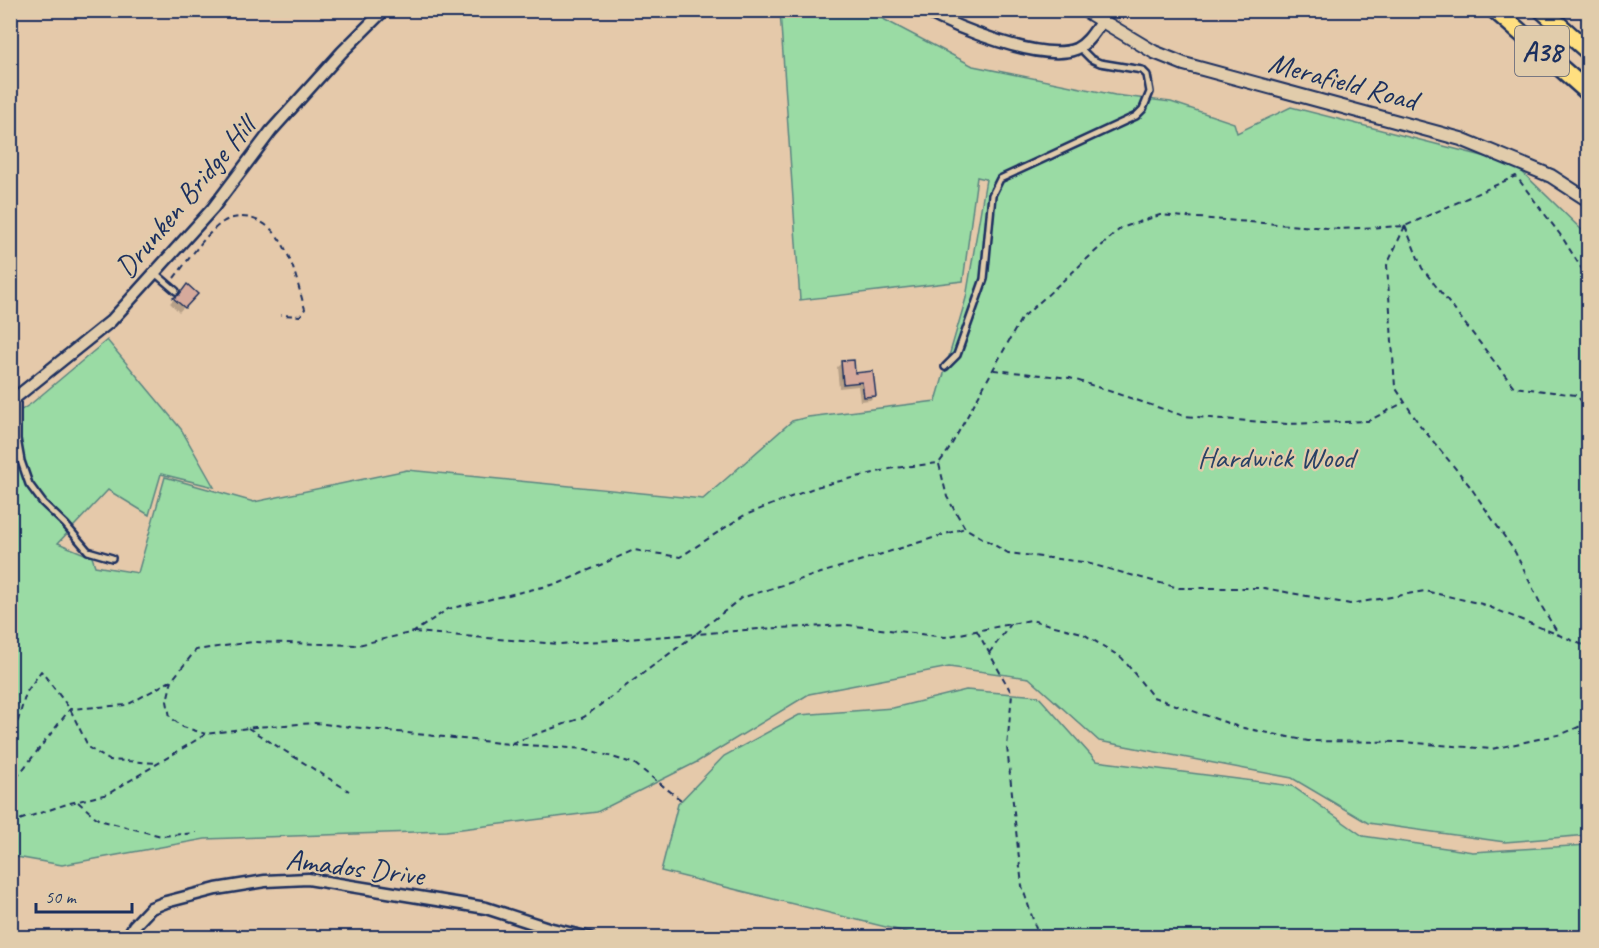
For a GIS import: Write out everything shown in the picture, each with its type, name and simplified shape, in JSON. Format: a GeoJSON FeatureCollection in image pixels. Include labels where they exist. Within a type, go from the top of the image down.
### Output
{"type":"FeatureCollection","features":[{"type":"Feature","properties":{"kind":"highway","name":"A38"},"geometry":{"type":"LineString","coordinates":[[1495,10],[1588,92]]}},
{"type":"Feature","properties":{"kind":"highway","name":"A38"},"geometry":{"type":"LineString","coordinates":[[1542,10],[1588,51]]}},
{"type":"Feature","properties":{"kind":"street","name":"Drunken Bridge Hill"},"geometry":{"type":"LineString","coordinates":[[14,399],[111,321],[213,208],[271,131],[342,51],[384,10]]}},
{"type":"Feature","properties":{"kind":"street"},"geometry":{"type":"LineString","coordinates":[[924,10],[997,40],[1037,51],[1064,52],[1079,47],[1090,38],[1101,22]]}},
{"type":"Feature","properties":{"kind":"street","name":"Merafield Road"},"geometry":{"type":"LineString","coordinates":[[1084,10],[1154,52],[1184,64],[1461,140],[1551,176],[1588,200]]}},
{"type":"Feature","properties":{"kind":"street","name":"Amados Drive"},"geometry":{"type":"LineString","coordinates":[[127,938],[134,926],[151,908],[166,902],[216,889],[265,881],[308,879],[486,908],[548,928],[590,938]]}},
{"type":"Feature","properties":{"kind":"lane"},"geometry":{"type":"LineString","coordinates":[[945,367],[957,355],[984,279],[992,195],[1000,179],[1136,116],[1143,109],[1150,92],[1147,75],[1142,70],[1100,63],[1091,59],[1079,47]]}},
{"type":"Feature","properties":{"kind":"lane"},"geometry":{"type":"LineString","coordinates":[[154,273],[176,291]]}},
{"type":"Feature","properties":{"kind":"lane"},"geometry":{"type":"LineString","coordinates":[[14,399],[17,439],[21,461],[29,484],[43,504],[65,524],[88,551],[112,558]]}},
{"type":"Feature","properties":{"kind":"path"},"geometry":{"type":"LineString","coordinates":[[414,632],[448,609],[560,583],[634,550],[680,557],[743,516],[816,487],[894,468],[939,463],[948,451],[1021,319],[1121,228],[1160,215],[1340,229],[1405,226],[1516,176],[1562,237],[1588,279]]}},
{"type":"Feature","properties":{"kind":"path"},"geometry":{"type":"LineString","coordinates":[[168,285],[214,229],[239,217],[256,219],[275,232],[279,238],[289,259],[304,309],[300,316],[281,315]]}},
{"type":"Feature","properties":{"kind":"path"},"geometry":{"type":"LineString","coordinates":[[1405,226],[1387,265],[1395,387],[1419,424],[1469,485],[1515,552],[1542,607],[1559,635]]}},
{"type":"Feature","properties":{"kind":"path"},"geometry":{"type":"LineString","coordinates":[[1405,226],[1422,268],[1514,387],[1576,395],[1588,408]]}},
{"type":"Feature","properties":{"kind":"path"},"geometry":{"type":"LineString","coordinates":[[994,370],[1070,378],[1184,416],[1288,424],[1368,421],[1405,402]]}},
{"type":"Feature","properties":{"kind":"path"},"geometry":{"type":"LineString","coordinates":[[939,463],[947,497],[965,528],[1008,553],[1083,562],[1179,588],[1264,588],[1350,604],[1425,591],[1482,604],[1588,647]]}},
{"type":"Feature","properties":{"kind":"path"},"geometry":{"type":"LineString","coordinates":[[509,744],[584,717],[741,598],[965,528]]}},
{"type":"Feature","properties":{"kind":"path"},"geometry":{"type":"LineString","coordinates":[[10,786],[70,709],[127,705],[172,680],[196,650],[252,642],[358,645],[414,632],[559,644],[848,624],[945,637],[1031,620],[1082,633],[1122,658],[1153,697],[1239,727],[1308,741],[1402,742],[1492,749],[1563,734],[1588,723]]}},
{"type":"Feature","properties":{"kind":"path"},"geometry":{"type":"LineString","coordinates":[[989,654],[1011,624]]}},
{"type":"Feature","properties":{"kind":"path"},"geometry":{"type":"LineString","coordinates":[[977,631],[1012,694],[1007,747],[1020,875],[1039,938]]}},
{"type":"Feature","properties":{"kind":"path"},"geometry":{"type":"LineString","coordinates":[[10,728],[17,724],[26,693],[40,671],[70,709],[89,748],[109,760],[159,764]]}},
{"type":"Feature","properties":{"kind":"path"},"geometry":{"type":"LineString","coordinates":[[172,680],[167,701],[170,717],[183,727],[206,734]]}},
{"type":"Feature","properties":{"kind":"path"},"geometry":{"type":"LineString","coordinates":[[10,823],[108,794],[206,734],[315,723],[509,744],[586,749],[635,764],[681,800]]}},
{"type":"Feature","properties":{"kind":"path"},"geometry":{"type":"LineString","coordinates":[[248,728],[349,791]]}},
{"type":"Feature","properties":{"kind":"path"},"geometry":{"type":"LineString","coordinates":[[78,802],[99,820],[161,836],[196,833]]}},
{"type":"Feature","properties":{"kind":"green space","name":"Hardwick Wood"},"geometry":{"type":"Polygon","coordinates":[[[780,11],[868,11],[973,66],[1115,95],[1171,102],[1234,123],[1237,133],[1291,107],[1514,164],[1588,236],[1588,835],[1505,842],[1368,823],[1292,778],[1099,741],[1029,678],[949,667],[809,694],[697,762],[597,812],[446,831],[205,839],[62,865],[11,856],[11,417],[32,403],[107,340],[181,429],[214,487],[161,474],[149,515],[108,490],[58,543],[92,557],[95,566],[138,573],[165,477],[254,502],[407,470],[703,499],[792,421],[936,401],[966,298],[986,179],[977,177],[963,281],[800,300],[780,11]]]}},
{"type":"Feature","properties":{"kind":"green space"},"geometry":{"type":"Polygon","coordinates":[[[966,690],[1038,696],[1096,761],[1292,786],[1363,836],[1473,852],[1588,845],[1588,937],[926,937],[661,871],[678,804],[724,756],[799,715],[893,708],[966,690]]]}},
{"type":"Feature","properties":{"kind":"building"},"geometry":{"type":"Polygon","coordinates":[[[187,284],[198,294],[185,308],[173,298],[179,295],[187,284]]]}},
{"type":"Feature","properties":{"kind":"building"},"geometry":{"type":"Polygon","coordinates":[[[854,360],[855,373],[873,371],[876,396],[864,397],[862,382],[843,384],[841,361],[854,360]]]}}]}
